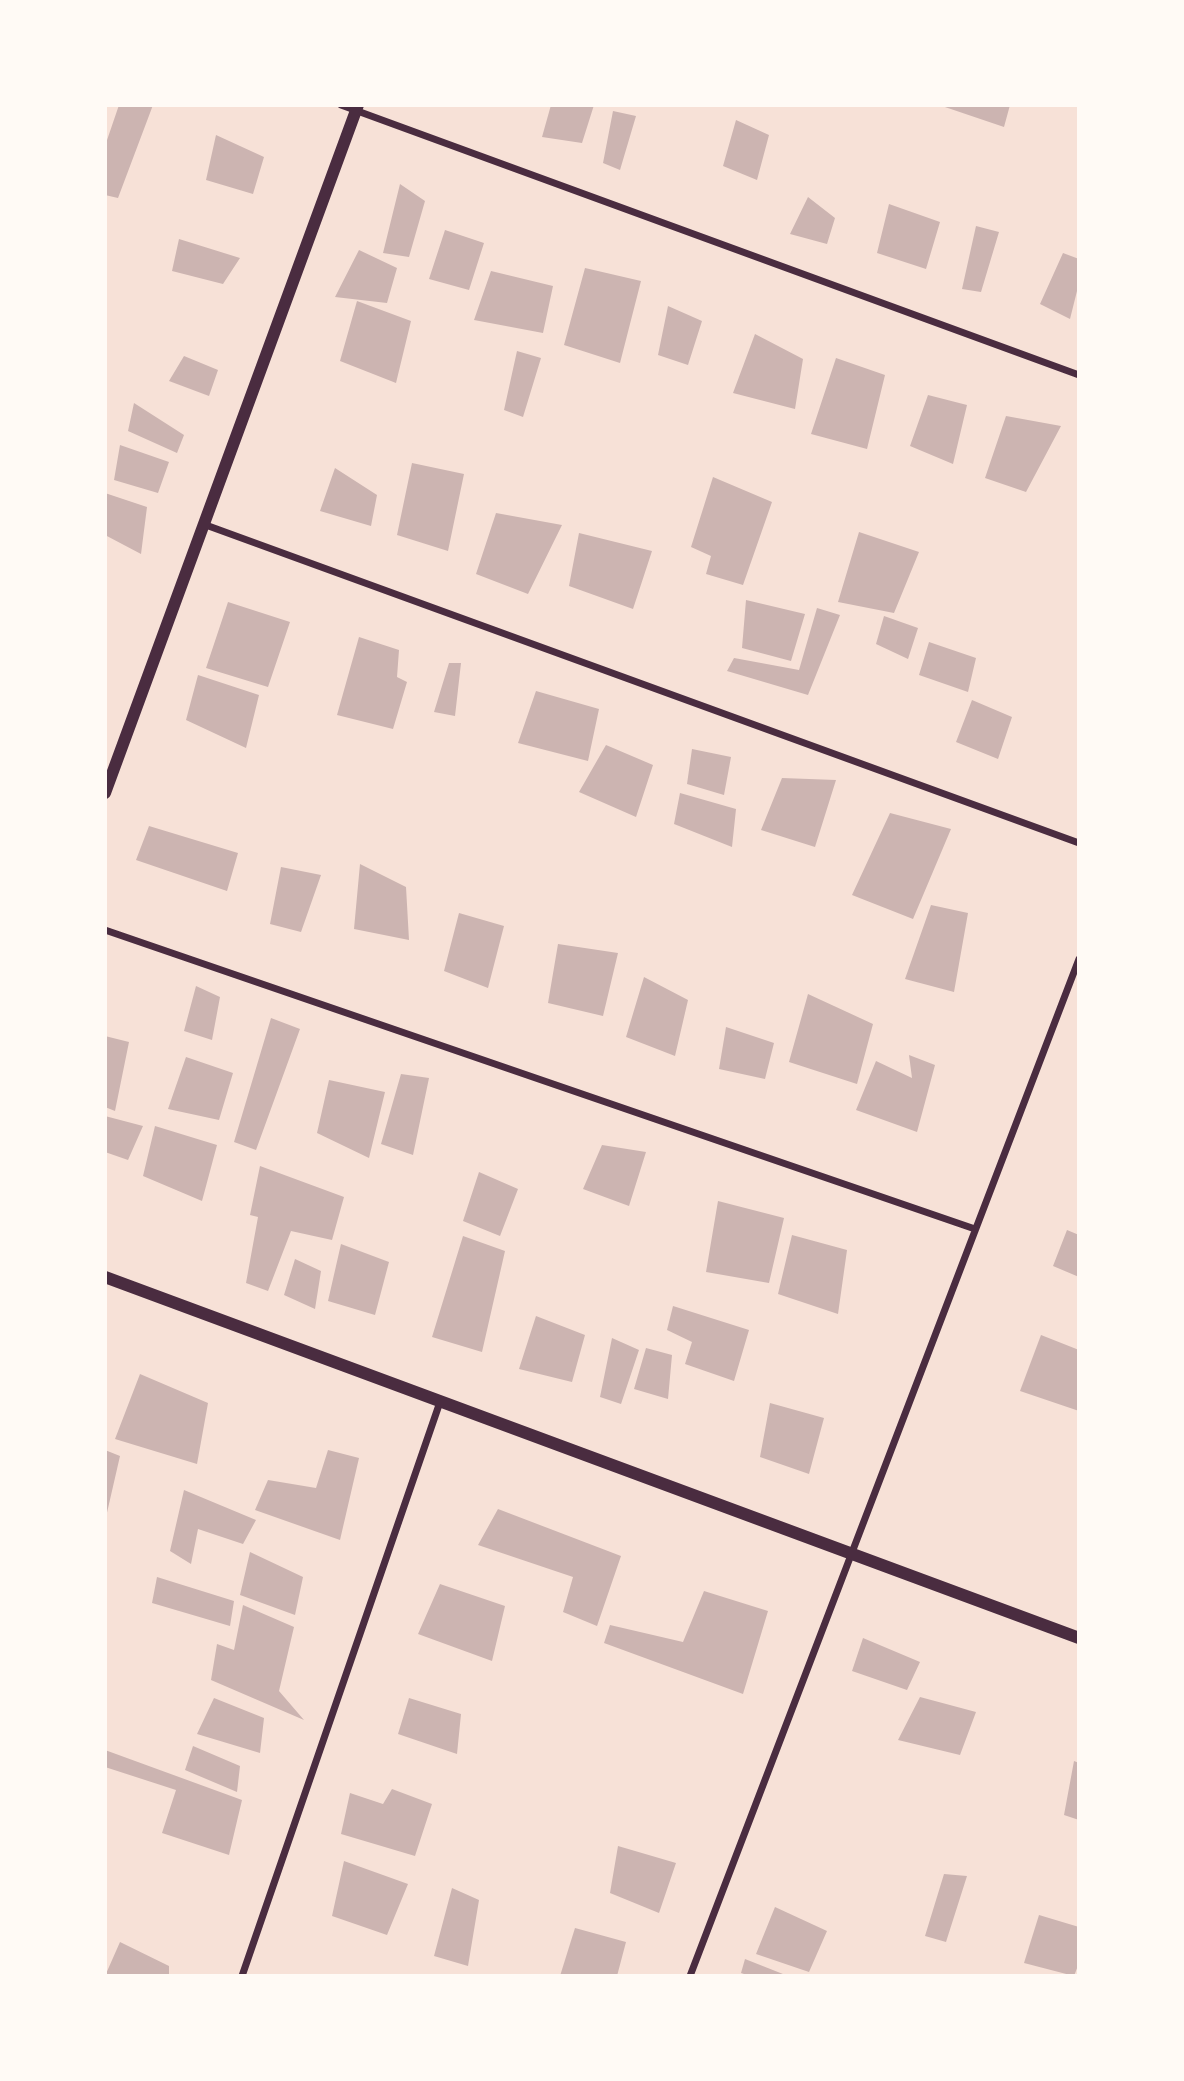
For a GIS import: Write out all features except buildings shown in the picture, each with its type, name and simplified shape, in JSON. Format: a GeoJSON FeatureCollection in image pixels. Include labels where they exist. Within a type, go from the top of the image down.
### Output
{"type":"FeatureCollection","features":[{"type":"Feature","properties":{"kind":"street"},"geometry":{"type":"LineString","coordinates":[[341,105],[357,108],[1079,375]]}},
{"type":"Feature","properties":{"kind":"street"},"geometry":{"type":"LineString","coordinates":[[105,793],[357,108]]}},
{"type":"Feature","properties":{"kind":"street"},"geometry":{"type":"LineString","coordinates":[[203,524],[1079,843]]}},
{"type":"Feature","properties":{"kind":"street"},"geometry":{"type":"LineString","coordinates":[[105,930],[975,1229]]}},
{"type":"Feature","properties":{"kind":"street"},"geometry":{"type":"LineString","coordinates":[[690,1976],[1079,960]]}},
{"type":"Feature","properties":{"kind":"street"},"geometry":{"type":"LineString","coordinates":[[105,1277],[1079,1638]]}},
{"type":"Feature","properties":{"kind":"street"},"geometry":{"type":"LineString","coordinates":[[242,1976],[440,1402]]}}]}
